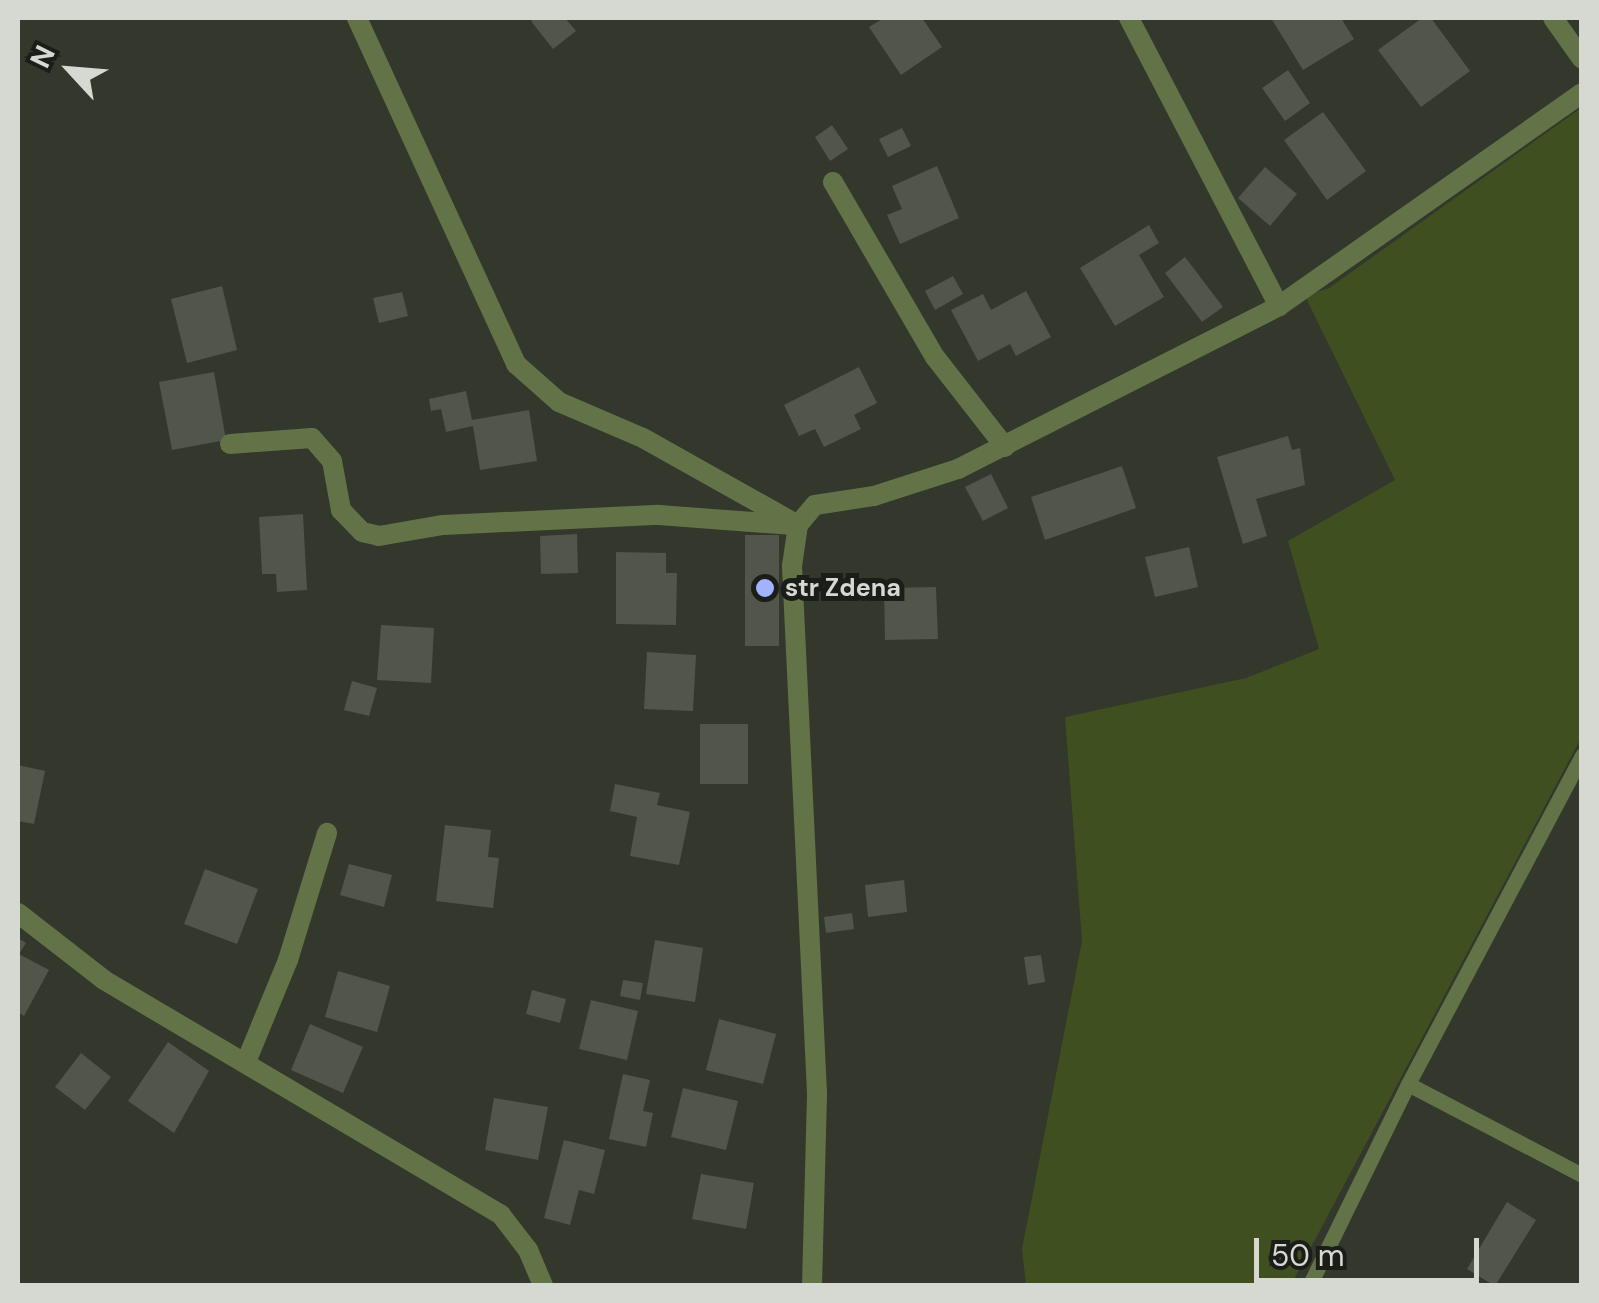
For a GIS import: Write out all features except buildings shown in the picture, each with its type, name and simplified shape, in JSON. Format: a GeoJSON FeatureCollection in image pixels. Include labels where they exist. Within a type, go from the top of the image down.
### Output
{"type":"FeatureCollection","features":[{"type":"Feature","properties":{"kind":"street"},"geometry":{"type":"LineString","coordinates":[[357,18],[516,364],[559,402],[643,438],[798,525]]}},
{"type":"Feature","properties":{"kind":"street"},"geometry":{"type":"LineString","coordinates":[[1130,18],[1279,306]]}},
{"type":"Feature","properties":{"kind":"street"},"geometry":{"type":"LineString","coordinates":[[1553,18],[1582,59]]}},
{"type":"Feature","properties":{"kind":"street"},"geometry":{"type":"LineString","coordinates":[[812,1286],[817,1094],[793,585],[798,525],[816,506],[920,484],[1004,447],[1279,306],[1582,94]]}},
{"type":"Feature","properties":{"kind":"street"},"geometry":{"type":"LineString","coordinates":[[833,182],[935,357],[1004,447]]}},
{"type":"Feature","properties":{"kind":"street"},"geometry":{"type":"LineString","coordinates":[[230,444],[312,438],[332,461],[341,510],[362,532],[379,536],[443,525],[659,515],[798,525]]}},
{"type":"Feature","properties":{"kind":"street"},"geometry":{"type":"LineString","coordinates":[[246,1062],[288,960],[326,833]]}},
{"type":"Feature","properties":{"kind":"street"},"geometry":{"type":"LineString","coordinates":[[18,913],[104,980],[501,1215],[528,1250],[543,1286]]}},
{"type":"Feature","properties":{"kind":"lane"},"geometry":{"type":"LineString","coordinates":[[1309,1286],[1408,1084],[1582,754]]}},
{"type":"Feature","properties":{"kind":"lane"},"geometry":{"type":"LineString","coordinates":[[1408,1084],[1582,1175]]}},
{"type":"Feature","properties":{"kind":"green space"},"geometry":{"type":"Polygon","coordinates":[[[1581,108],[1581,738],[1291,1285],[1026,1285],[1022,1249],[1082,941],[1065,717],[1246,678],[1319,649],[1288,541],[1395,480],[1305,296],[1329,288],[1581,108]]]}},
{"type":"Feature","properties":{"kind":"place","name":"str Zdena"},"geometry":{"type":"Point","coordinates":[765,588]}}]}
